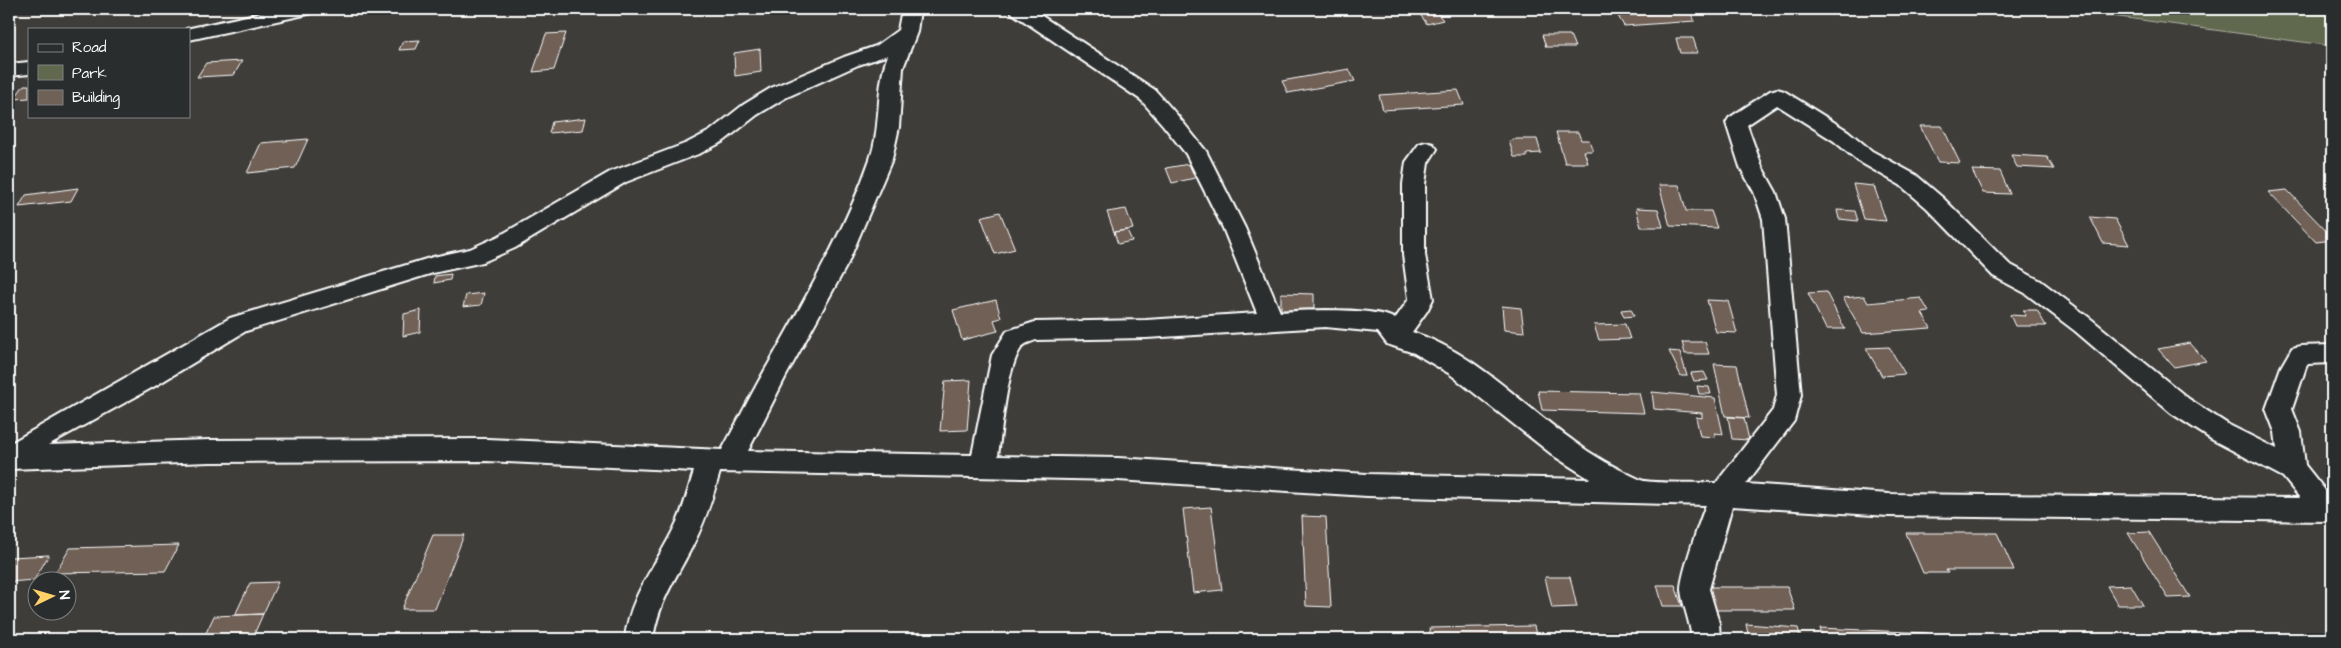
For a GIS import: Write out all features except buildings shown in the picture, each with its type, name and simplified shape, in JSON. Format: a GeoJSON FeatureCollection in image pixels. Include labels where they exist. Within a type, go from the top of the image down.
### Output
{"type":"FeatureCollection","features":[{"type":"Feature","properties":{"kind":"street"},"geometry":{"type":"LineString","coordinates":[[190,34],[304,9]]}},
{"type":"Feature","properties":{"kind":"street"},"geometry":{"type":"LineString","coordinates":[[639,639],[640,625],[649,595],[686,533],[720,461],[776,372],[837,263],[881,159],[889,126],[893,68],[907,32],[911,9]]}},
{"type":"Feature","properties":{"kind":"street"},"geometry":{"type":"LineString","coordinates":[[1020,9],[1148,95],[1170,120],[1195,151],[1234,228],[1272,320]]}},
{"type":"Feature","properties":{"kind":"street"},"geometry":{"type":"LineString","coordinates":[[9,457],[35,440],[146,379],[238,324],[433,265],[475,256],[507,242],[618,177],[694,148],[717,136],[750,110],[778,93],[851,61],[883,50],[907,32]]}},
{"type":"Feature","properties":{"kind":"street"},"geometry":{"type":"LineString","coordinates":[[9,70],[28,68]]}},
{"type":"Feature","properties":{"kind":"street"},"geometry":{"type":"LineString","coordinates":[[1706,639],[1705,623],[1695,589],[1712,523],[1723,494],[1785,414],[1789,395],[1774,219],[1765,192],[1751,167],[1736,123],[1777,96],[1841,136],[1865,156],[1908,180],[1935,203],[2001,270],[2033,287],[2083,325],[2180,406],[2220,432],[2292,470],[2328,509]]}},
{"type":"Feature","properties":{"kind":"street"},"geometry":{"type":"LineString","coordinates":[[1395,337],[1419,306],[1421,299],[1414,255],[1414,184],[1417,162],[1426,150]]}},
{"type":"Feature","properties":{"kind":"street"},"geometry":{"type":"LineString","coordinates":[[983,466],[999,374],[1004,355],[1014,338],[1035,330],[1146,329],[1325,318],[1385,324],[1395,337],[1422,345],[1461,368],[1584,465],[1610,479],[1644,492]]}},
{"type":"Feature","properties":{"kind":"street"},"geometry":{"type":"LineString","coordinates":[[2292,470],[2288,432],[2279,409],[2287,390],[2292,366],[2301,355],[2332,354]]}},
{"type":"Feature","properties":{"kind":"street"},"geometry":{"type":"LineString","coordinates":[[9,457],[210,451],[487,450],[720,461],[1118,469],[1367,485],[1723,494],[1889,505],[2328,509]]}},
{"type":"Feature","properties":{"kind":"green space"},"geometry":{"type":"Polygon","coordinates":[[[2060,9],[2332,9],[2332,46],[2060,9]]]}}]}
